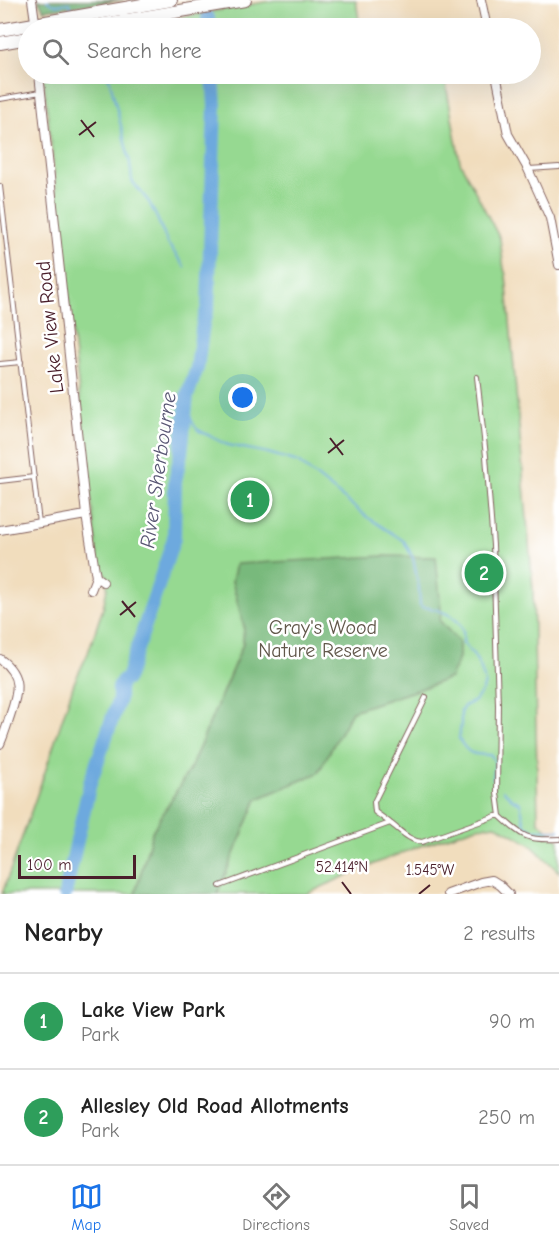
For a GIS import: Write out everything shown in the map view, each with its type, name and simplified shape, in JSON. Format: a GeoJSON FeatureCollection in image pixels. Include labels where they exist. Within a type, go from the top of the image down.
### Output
{"type":"FeatureCollection","features":[{"type":"Feature","properties":{"kind":"main road"},"geometry":{"type":"LineString","coordinates":[[106,18],[171,0]]}},
{"type":"Feature","properties":{"kind":"main road"},"geometry":{"type":"LineString","coordinates":[[124,18],[245,0]]}},
{"type":"Feature","properties":{"kind":"main road"},"geometry":{"type":"LineString","coordinates":[[0,30],[18,28]]}},
{"type":"Feature","properties":{"kind":"main road"},"geometry":{"type":"LineString","coordinates":[[0,43],[18,40]]}},
{"type":"Feature","properties":{"kind":"street"},"geometry":{"type":"LineString","coordinates":[[32,0],[35,18]]}},
{"type":"Feature","properties":{"kind":"street"},"geometry":{"type":"LineString","coordinates":[[481,0],[485,18]]}},
{"type":"Feature","properties":{"kind":"street","name":"Lake View Road"},"geometry":{"type":"LineString","coordinates":[[40,84],[86,515],[99,579],[91,590]]}},
{"type":"Feature","properties":{"kind":"street"},"geometry":{"type":"LineString","coordinates":[[498,84],[508,134],[554,217],[559,265]]}},
{"type":"Feature","properties":{"kind":"street"},"geometry":{"type":"LineString","coordinates":[[0,530],[86,515]]}},
{"type":"Feature","properties":{"kind":"street"},"geometry":{"type":"LineString","coordinates":[[0,659],[9,667],[18,685],[16,698],[0,744]]}},
{"type":"Feature","properties":{"kind":"street"},"geometry":{"type":"LineString","coordinates":[[448,894],[488,880],[495,882],[509,894]]}},
{"type":"Feature","properties":{"kind":"lane"},"geometry":{"type":"LineString","coordinates":[[0,99],[41,92]]}},
{"type":"Feature","properties":{"kind":"lane"},"geometry":{"type":"LineString","coordinates":[[528,169],[559,166]]}},
{"type":"Feature","properties":{"kind":"lane"},"geometry":{"type":"LineString","coordinates":[[0,186],[39,523]]}},
{"type":"Feature","properties":{"kind":"lane"},"geometry":{"type":"LineString","coordinates":[[0,364],[21,362]]}},
{"type":"Feature","properties":{"kind":"lane"},"geometry":{"type":"LineString","coordinates":[[477,377],[493,544],[498,705],[497,793],[500,816],[526,837],[559,839]]}},
{"type":"Feature","properties":{"kind":"lane"},"geometry":{"type":"LineString","coordinates":[[0,481],[34,477]]}},
{"type":"Feature","properties":{"kind":"lane"},"geometry":{"type":"LineString","coordinates":[[426,697],[374,802],[375,812],[415,842],[422,842],[500,816]]}},
{"type":"Feature","properties":{"kind":"lane"},"geometry":{"type":"LineString","coordinates":[[220,886],[390,823]]}},
{"type":"Feature","properties":{"kind":"green space"},"geometry":{"type":"Polygon","coordinates":[[[38,0],[124,0],[44,10],[38,0]]]}},
{"type":"Feature","properties":{"kind":"green space"},"geometry":{"type":"Polygon","coordinates":[[[275,0],[356,0],[359,18],[177,18],[275,0]]]}},
{"type":"Feature","properties":{"kind":"green space"},"geometry":{"type":"Polygon","coordinates":[[[44,84],[446,84],[460,162],[500,239],[506,275],[533,589],[538,821],[559,840],[559,872],[530,844],[496,825],[477,827],[420,846],[356,871],[307,894],[217,894],[257,799],[318,773],[352,711],[450,677],[459,657],[440,621],[441,611],[232,581],[244,626],[243,644],[191,767],[153,830],[135,894],[2,894],[74,683],[88,653],[103,608],[107,576],[101,570],[98,560],[44,84]]]}},
{"type":"Feature","properties":{"kind":"green space","name":"Gray's Wood Nature Reserve"},"geometry":{"type":"Polygon","coordinates":[[[384,556],[436,557],[440,621],[459,642],[459,657],[450,678],[352,711],[318,773],[257,799],[217,894],[135,894],[153,830],[191,767],[243,644],[244,626],[232,581],[236,564],[384,556]]]}},
{"type":"Feature","properties":{"kind":"waterway","name":"River Sherbourne"},"geometry":{"type":"LineString","coordinates":[[47,0],[54,4],[69,3],[74,13]]}},
{"type":"Feature","properties":{"kind":"waterway","name":"River Sherbourne"},"geometry":{"type":"LineString","coordinates":[[111,84],[130,163],[132,181],[149,202],[168,244],[185,267]]}},
{"type":"Feature","properties":{"kind":"waterway","name":"River Sherbourne"},"geometry":{"type":"LineString","coordinates":[[65,894],[90,783],[119,699],[119,688],[122,681],[127,679],[174,538],[175,481],[181,453],[187,396],[197,368],[203,323],[208,307],[215,106],[214,84]]}},
{"type":"Feature","properties":{"kind":"waterway"},"geometry":{"type":"LineString","coordinates":[[187,411],[198,430],[228,445],[298,462],[367,517],[404,541],[413,558],[420,605],[447,614],[458,621],[463,632],[463,643],[480,666],[485,682],[483,690],[475,701],[464,706],[461,711],[459,739],[472,753],[491,755],[495,762],[493,779]]}},
{"type":"Feature","properties":{"kind":"waterway"},"geometry":{"type":"LineString","coordinates":[[503,790],[520,803],[525,825],[534,830],[559,830]]}},
{"type":"Feature","properties":{"kind":"place","name":"Lake View Park"},"geometry":{"type":"Point","coordinates":[250,500]}},
{"type":"Feature","properties":{"kind":"place","name":"Allesley Old Road Allotments"},"geometry":{"type":"Point","coordinates":[484,573]}}]}
